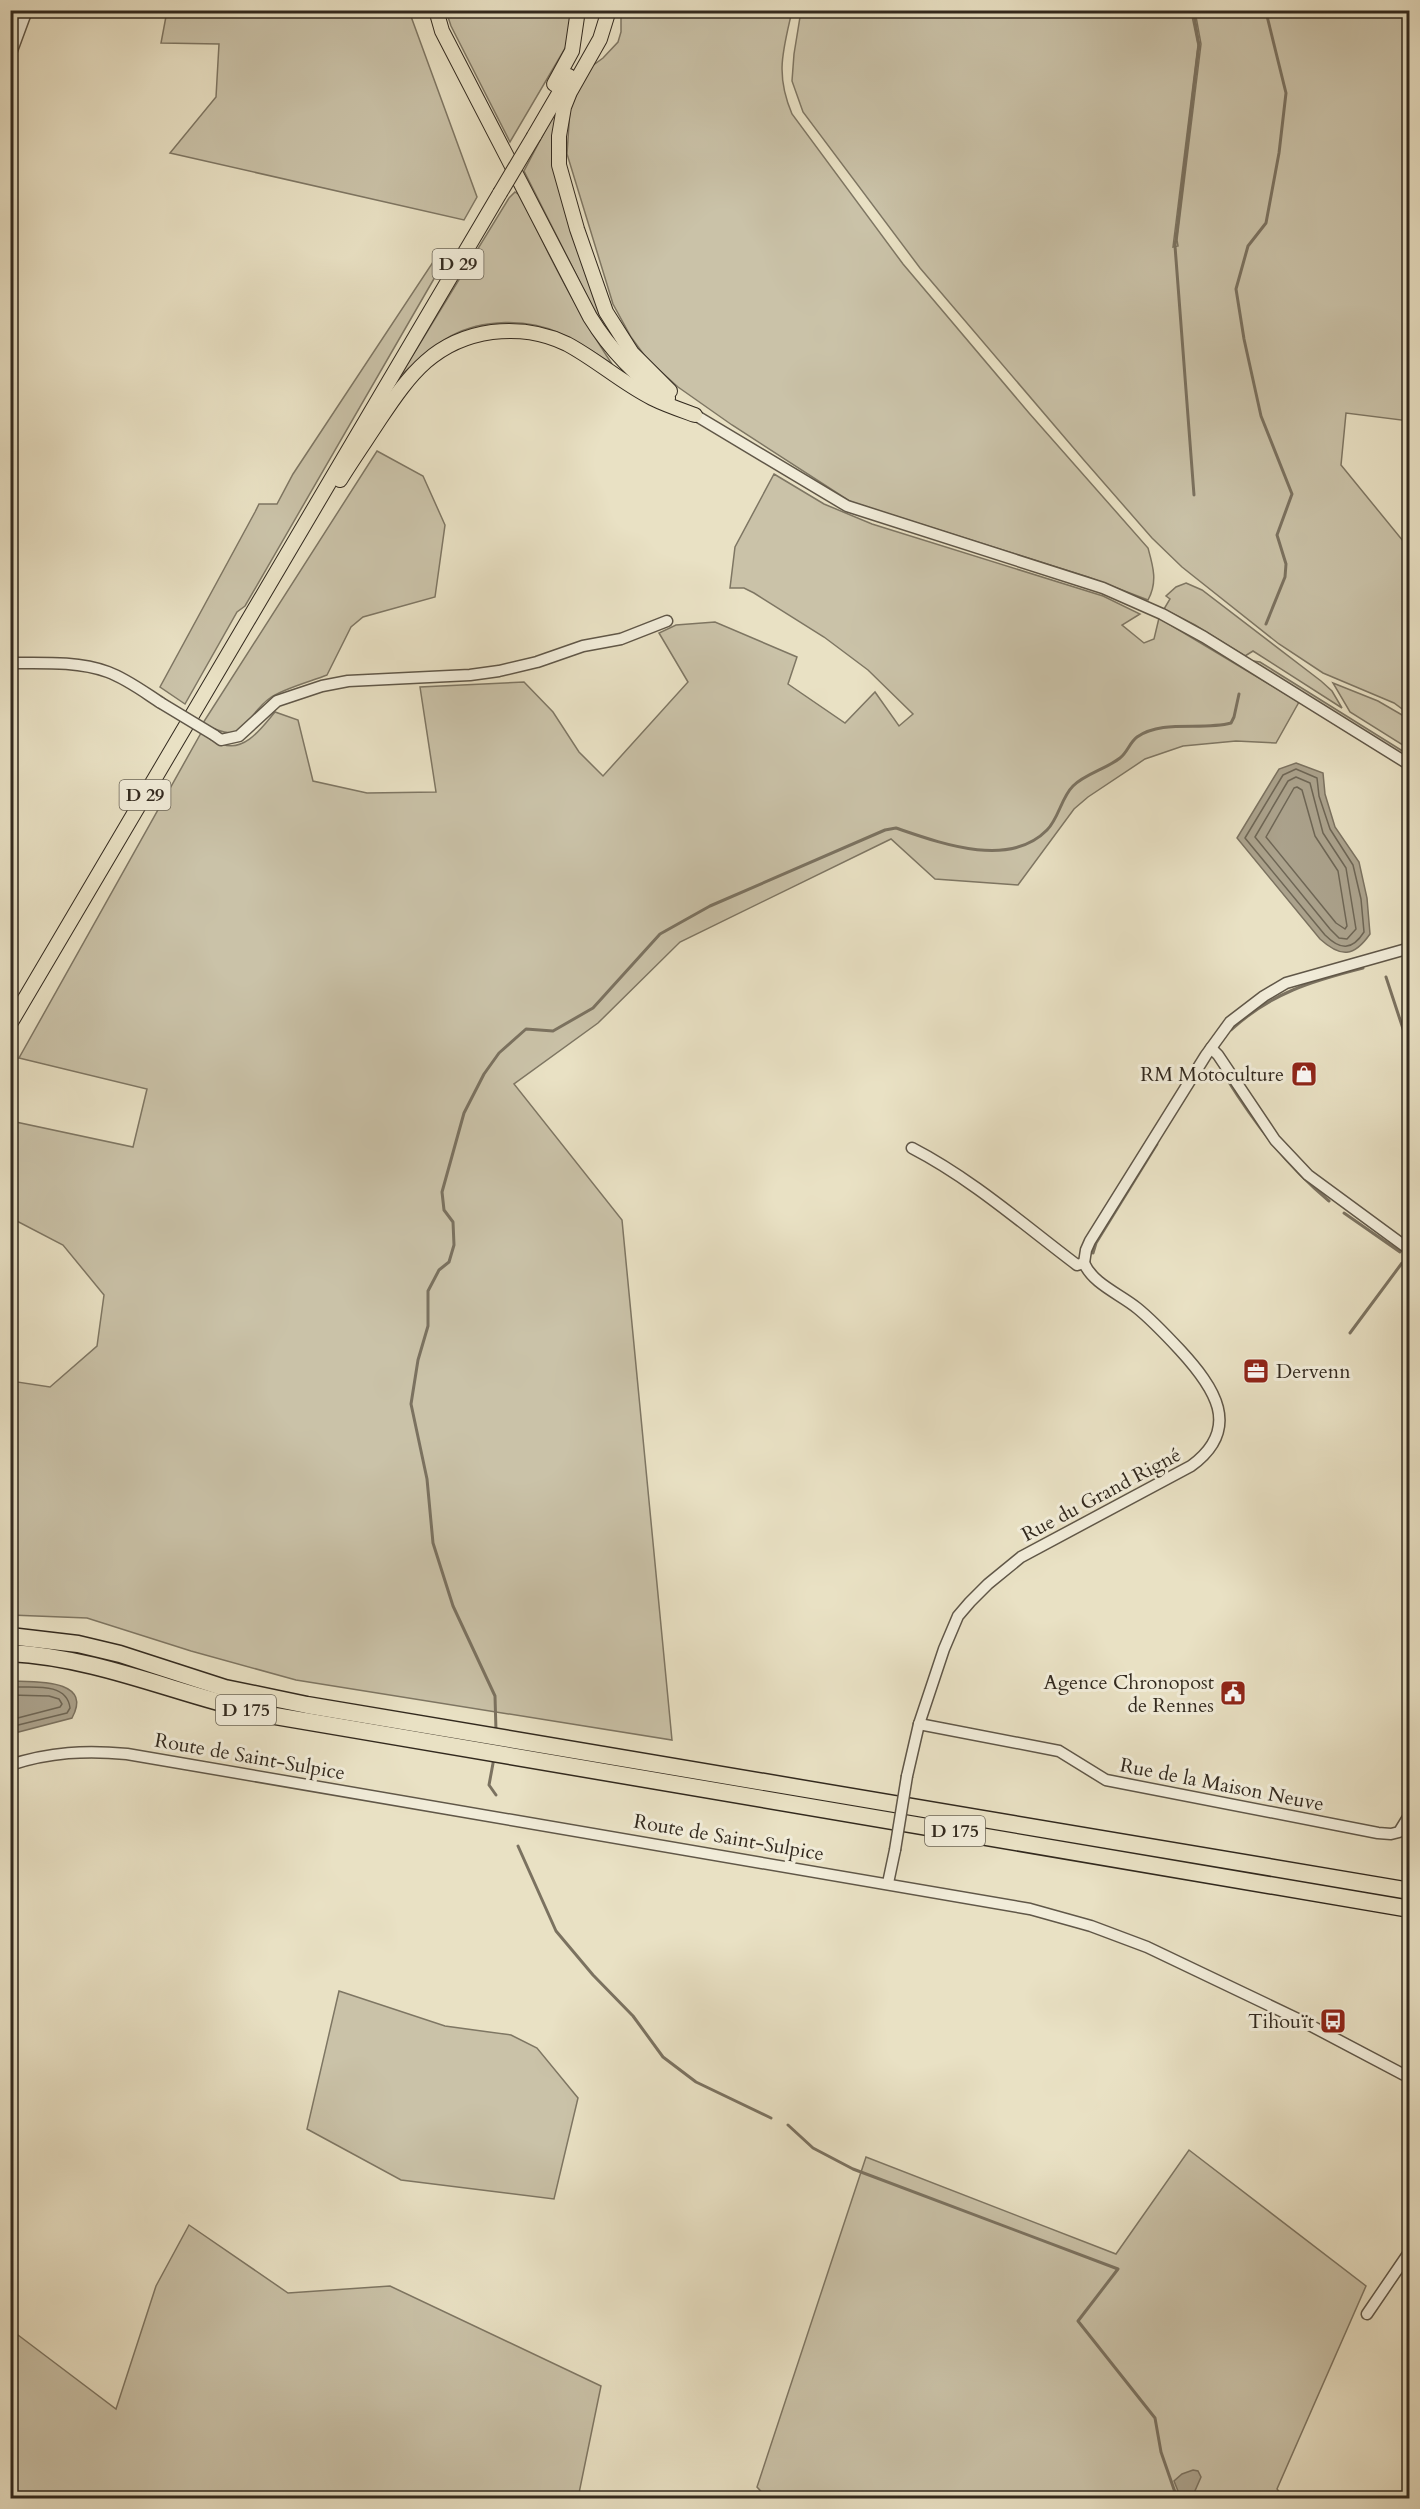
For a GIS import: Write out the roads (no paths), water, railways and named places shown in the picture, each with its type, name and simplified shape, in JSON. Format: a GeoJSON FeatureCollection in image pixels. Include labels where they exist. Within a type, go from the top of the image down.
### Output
{"type":"FeatureCollection","features":[{"type":"Feature","properties":{"kind":"highway","name":"D 175"},"geometry":{"type":"LineString","coordinates":[[10,1636],[60,1641],[120,1654],[190,1678],[249,1694],[494,1745],[1410,1909]]}},
{"type":"Feature","properties":{"kind":"highway","name":"D 175"},"geometry":{"type":"LineString","coordinates":[[10,1653],[76,1660],[245,1710],[494,1745],[1410,1891]]}},
{"type":"Feature","properties":{"kind":"main road"},"geometry":{"type":"LineString","coordinates":[[427,10],[442,31],[600,333],[638,376],[695,415]]}},
{"type":"Feature","properties":{"kind":"main road"},"geometry":{"type":"LineString","coordinates":[[436,10],[442,31]]}},
{"type":"Feature","properties":{"kind":"main road"},"geometry":{"type":"LineString","coordinates":[[534,136],[538,111],[572,51],[578,10]]}},
{"type":"Feature","properties":{"kind":"main road"},"geometry":{"type":"LineString","coordinates":[[608,10],[600,39],[570,92],[564,108],[559,136],[559,165],[599,295],[615,328],[640,364],[695,415]]}},
{"type":"Feature","properties":{"kind":"main road","name":"D 29"},"geometry":{"type":"LineString","coordinates":[[10,1024],[608,10]]}},
{"type":"Feature","properties":{"kind":"main road"},"geometry":{"type":"LineString","coordinates":[[300,534],[320,513],[350,463],[414,372],[441,349],[469,337],[515,330],[552,338],[579,351],[652,398],[695,415]]}},
{"type":"Feature","properties":{"kind":"street"},"geometry":{"type":"LineString","coordinates":[[10,56],[27,10]]}},
{"type":"Feature","properties":{"kind":"street"},"geometry":{"type":"LineString","coordinates":[[695,415],[847,506],[1102,588],[1144,605],[1204,637],[1410,765]]}},
{"type":"Feature","properties":{"kind":"street"},"geometry":{"type":"LineString","coordinates":[[10,663],[56,663],[100,670],[123,679],[221,740],[239,736],[277,701],[322,686],[348,681],[470,675],[499,671],[537,662],[583,646],[621,639],[667,621]]}},
{"type":"Feature","properties":{"kind":"street"},"geometry":{"type":"LineString","coordinates":[[1084,1263],[1090,1240],[1211,1048],[1230,1022],[1264,996],[1286,983],[1410,948]]}},
{"type":"Feature","properties":{"kind":"street"},"geometry":{"type":"LineString","coordinates":[[1211,1048],[1218,1054],[1275,1140],[1308,1175],[1410,1250]]}},
{"type":"Feature","properties":{"kind":"street","name":"Rue du Grand Rigné"},"geometry":{"type":"LineString","coordinates":[[888,1883],[907,1776],[919,1724],[949,1634],[958,1616],[987,1584],[1030,1552],[1158,1486],[1191,1466],[1207,1453],[1216,1438],[1218,1407],[1209,1383],[1171,1340],[1138,1308],[1096,1279],[1087,1271],[1084,1263],[1077,1265],[989,1198],[934,1160],[912,1148]]}},
{"type":"Feature","properties":{"kind":"street","name":"Rue de la Maison Neuve"},"geometry":{"type":"LineString","coordinates":[[919,1724],[1059,1751],[1106,1780],[1378,1833],[1399,1832],[1410,1814]]}},
{"type":"Feature","properties":{"kind":"street","name":"Route de Saint-Sulpice"},"geometry":{"type":"LineString","coordinates":[[10,1765],[62,1753],[90,1750],[127,1754],[1030,1909],[1092,1926],[1194,1968],[1344,2042],[1410,2078]]}},
{"type":"Feature","properties":{"kind":"street"},"geometry":{"type":"LineString","coordinates":[[1367,2314],[1410,2251]]}},
{"type":"Feature","properties":{"kind":"water"},"geometry":{"type":"Polygon","coordinates":[[[1296,763],[1323,773],[1325,794],[1335,827],[1359,862],[1367,898],[1370,934],[1353,951],[1341,952],[1320,939],[1237,838],[1279,769],[1296,763]]]}},
{"type":"Feature","properties":{"kind":"water"},"geometry":{"type":"Polygon","coordinates":[[[11,1681],[46,1683],[68,1689],[75,1695],[77,1705],[72,1718],[11,1734],[11,1681]]]}},
{"type":"Feature","properties":{"kind":"water"},"geometry":{"type":"Polygon","coordinates":[[[1193,2470],[1198,2471],[1201,2477],[1194,2493],[1180,2496],[1174,2481],[1182,2474],[1193,2470]]]}},
{"type":"Feature","properties":{"kind":"waterway"},"geometry":{"type":"LineString","coordinates":[[1193,10],[1199,45],[1175,246],[1194,495]]}},
{"type":"Feature","properties":{"kind":"waterway"},"geometry":{"type":"LineString","coordinates":[[1263,10],[1267,16],[1286,93],[1279,153],[1266,223],[1248,246],[1236,289],[1244,339],[1261,416],[1292,494],[1277,535],[1286,564],[1285,577],[1266,624]]}},
{"type":"Feature","properties":{"kind":"waterway"},"geometry":{"type":"LineString","coordinates":[[496,1731],[495,1696],[453,1606],[433,1543],[427,1479],[411,1404],[418,1360],[428,1326],[428,1291],[439,1270],[449,1262],[454,1245],[453,1222],[444,1210],[442,1192],[464,1113],[484,1074],[499,1053],[526,1029],[553,1031],[593,1008],[660,934],[710,906],[885,830],[896,828],[953,846],[974,849],[1014,848],[1031,842],[1051,825],[1073,786],[1120,758],[1137,737],[1159,728],[1231,723],[1239,694]]}},
{"type":"Feature","properties":{"kind":"waterway"},"geometry":{"type":"LineString","coordinates":[[1231,1030],[1261,1007],[1293,990],[1363,968]]}},
{"type":"Feature","properties":{"kind":"waterway"},"geometry":{"type":"LineString","coordinates":[[1386,977],[1410,1050]]}},
{"type":"Feature","properties":{"kind":"waterway"},"geometry":{"type":"LineString","coordinates":[[1225,1076],[1272,1143],[1329,1201]]}},
{"type":"Feature","properties":{"kind":"waterway"},"geometry":{"type":"LineString","coordinates":[[1093,1253],[1096,1243],[1157,1144]]}},
{"type":"Feature","properties":{"kind":"waterway"},"geometry":{"type":"LineString","coordinates":[[1344,1213],[1400,1252]]}},
{"type":"Feature","properties":{"kind":"waterway"},"geometry":{"type":"LineString","coordinates":[[1350,1333],[1402,1263]]}},
{"type":"Feature","properties":{"kind":"waterway"},"geometry":{"type":"LineString","coordinates":[[494,1758],[489,1785],[496,1795]]}},
{"type":"Feature","properties":{"kind":"waterway"},"geometry":{"type":"LineString","coordinates":[[518,1846],[556,1931],[593,1975],[633,2016],[663,2057],[696,2082],[771,2118]]}},
{"type":"Feature","properties":{"kind":"waterway"},"geometry":{"type":"LineString","coordinates":[[788,2125],[813,2148],[853,2169],[1118,2269],[1078,2321],[1155,2418],[1161,2452],[1177,2498]]}},
{"type":"Feature","properties":{"kind":"place","name":"RM Motoculture"},"geometry":{"type":"Point","coordinates":[1304,1074]}},
{"type":"Feature","properties":{"kind":"place","name":"Dervenn"},"geometry":{"type":"Point","coordinates":[1256,1371]}},
{"type":"Feature","properties":{"kind":"place","name":"Agence Chronopost de Rennes"},"geometry":{"type":"Point","coordinates":[1233,1693]}},
{"type":"Feature","properties":{"kind":"place","name":"Tihouït"},"geometry":{"type":"Point","coordinates":[1333,2021]}}]}
